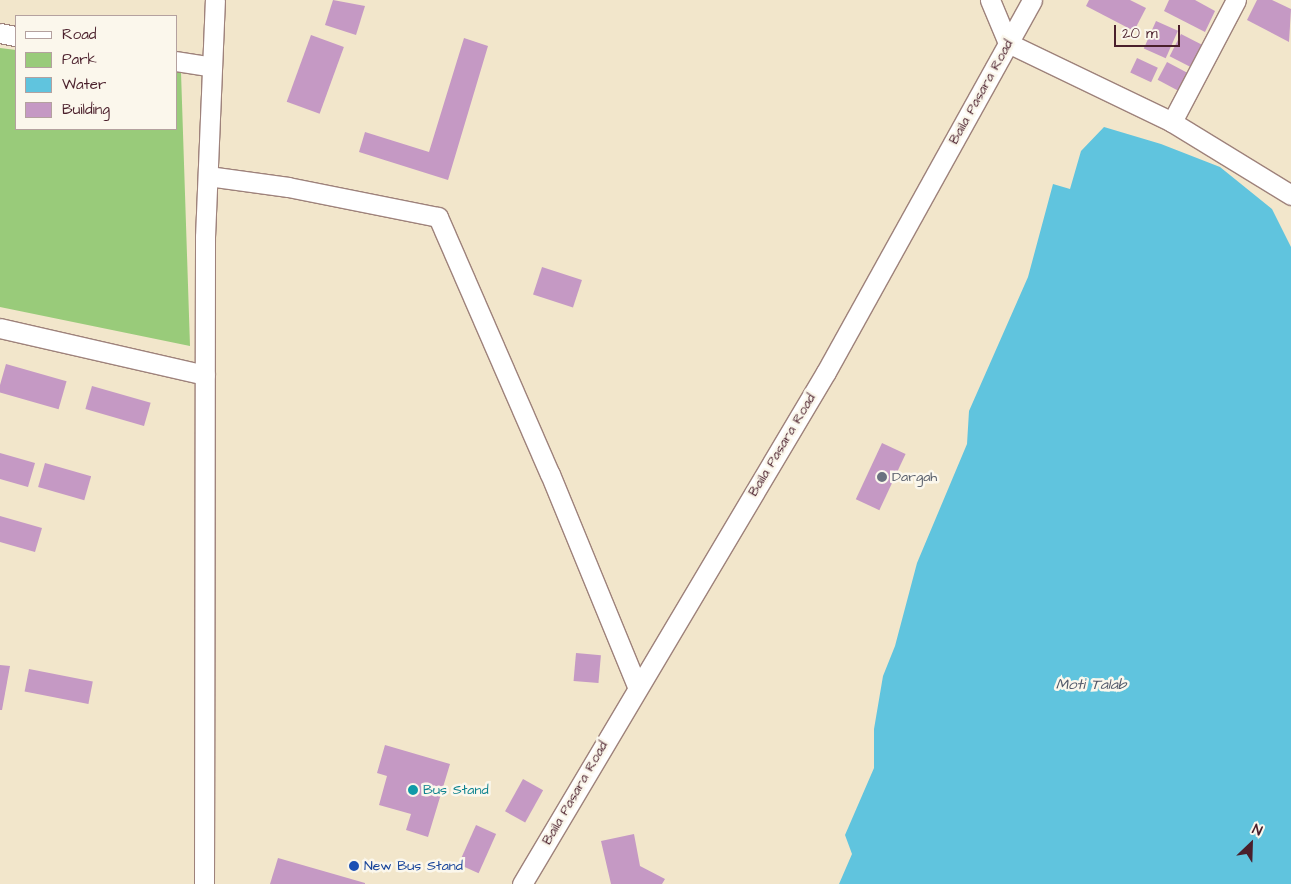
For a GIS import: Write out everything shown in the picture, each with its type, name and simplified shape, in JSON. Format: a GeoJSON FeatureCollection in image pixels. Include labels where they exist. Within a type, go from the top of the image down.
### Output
{"type":"FeatureCollection","features":[{"type":"Feature","properties":{"kind":"street"},"geometry":{"type":"LineString","coordinates":[[204,884],[205,375],[208,176],[215,0]]}},
{"type":"Feature","properties":{"kind":"street"},"geometry":{"type":"LineString","coordinates":[[990,0],[1008,43],[1172,122],[1291,194]]}},
{"type":"Feature","properties":{"kind":"street","name":"Baila Pasara Road"},"geometry":{"type":"LineString","coordinates":[[522,884],[637,686],[826,372],[1032,0]]}},
{"type":"Feature","properties":{"kind":"street"},"geometry":{"type":"LineString","coordinates":[[1172,122],[1236,0]]}},
{"type":"Feature","properties":{"kind":"street"},"geometry":{"type":"LineString","coordinates":[[0,33],[15,36]]}},
{"type":"Feature","properties":{"kind":"street"},"geometry":{"type":"LineString","coordinates":[[178,61],[212,67]]}},
{"type":"Feature","properties":{"kind":"street"},"geometry":{"type":"LineString","coordinates":[[208,176],[288,187],[438,217],[550,474],[637,686]]}},
{"type":"Feature","properties":{"kind":"street"},"geometry":{"type":"LineString","coordinates":[[0,328],[205,375]]}},
{"type":"Feature","properties":{"kind":"green space"},"geometry":{"type":"Polygon","coordinates":[[[0,48],[15,50],[15,130],[178,130],[178,71],[181,72],[190,346],[0,307],[0,48]]]}},
{"type":"Feature","properties":{"kind":"water","name":"Moti Talab"},"geometry":{"type":"Polygon","coordinates":[[[1104,127],[1161,144],[1220,167],[1272,209],[1291,247],[1291,884],[839,884],[852,854],[845,835],[874,768],[874,729],[883,676],[895,646],[917,563],[967,444],[969,411],[1028,277],[1053,184],[1070,189],[1081,151],[1104,127]]]}},
{"type":"Feature","properties":{"kind":"building"},"geometry":{"type":"Polygon","coordinates":[[[333,0],[365,6],[356,35],[325,25],[333,0]]]}},
{"type":"Feature","properties":{"kind":"building"},"geometry":{"type":"Polygon","coordinates":[[[1089,0],[1130,0],[1146,8],[1134,31],[1086,6],[1089,0]]]}},
{"type":"Feature","properties":{"kind":"building"},"geometry":{"type":"Polygon","coordinates":[[[1169,0],[1195,0],[1215,11],[1205,32],[1164,11],[1169,0]]]}},
{"type":"Feature","properties":{"kind":"building"},"geometry":{"type":"Polygon","coordinates":[[[1257,0],[1272,0],[1291,9],[1289,42],[1247,20],[1257,0]]]}},
{"type":"Feature","properties":{"kind":"building"},"geometry":{"type":"Polygon","coordinates":[[[1156,21],[1178,31],[1166,58],[1144,48],[1156,21]]]}},
{"type":"Feature","properties":{"kind":"building"},"geometry":{"type":"Polygon","coordinates":[[[1181,34],[1207,47],[1195,69],[1170,56],[1181,34]]]}},
{"type":"Feature","properties":{"kind":"building"},"geometry":{"type":"Polygon","coordinates":[[[311,35],[344,47],[320,114],[287,102],[311,35]]]}},
{"type":"Feature","properties":{"kind":"building"},"geometry":{"type":"Polygon","coordinates":[[[464,38],[488,46],[448,180],[359,152],[365,132],[429,152],[464,38]]]}},
{"type":"Feature","properties":{"kind":"building"},"geometry":{"type":"Polygon","coordinates":[[[1137,58],[1158,68],[1151,82],[1130,73],[1137,58]]]}},
{"type":"Feature","properties":{"kind":"building"},"geometry":{"type":"Polygon","coordinates":[[[1167,62],[1188,73],[1179,91],[1158,80],[1167,62]]]}},
{"type":"Feature","properties":{"kind":"building"},"geometry":{"type":"Polygon","coordinates":[[[542,267],[582,280],[573,308],[533,295],[542,267]]]}},
{"type":"Feature","properties":{"kind":"building"},"geometry":{"type":"Polygon","coordinates":[[[6,364],[67,381],[59,409],[0,392],[0,385],[6,364]]]}},
{"type":"Feature","properties":{"kind":"building"},"geometry":{"type":"Polygon","coordinates":[[[92,386],[151,403],[144,426],[85,409],[92,386]]]}},
{"type":"Feature","properties":{"kind":"building","name":"Dargah"},"geometry":{"type":"Polygon","coordinates":[[[882,443],[906,454],[879,510],[856,499],[882,443]]]}},
{"type":"Feature","properties":{"kind":"building"},"geometry":{"type":"Polygon","coordinates":[[[0,453],[35,463],[28,487],[0,479],[0,453]]]}},
{"type":"Feature","properties":{"kind":"building"},"geometry":{"type":"Polygon","coordinates":[[[45,463],[91,476],[84,500],[38,487],[45,463]]]}},
{"type":"Feature","properties":{"kind":"building"},"geometry":{"type":"Polygon","coordinates":[[[0,516],[42,528],[35,552],[0,542],[0,516]]]}},
{"type":"Feature","properties":{"kind":"building"},"geometry":{"type":"Polygon","coordinates":[[[576,653],[601,655],[598,683],[574,681],[576,653]]]}},
{"type":"Feature","properties":{"kind":"building"},"geometry":{"type":"Polygon","coordinates":[[[0,665],[10,666],[2,710],[0,710],[0,665]]]}},
{"type":"Feature","properties":{"kind":"building"},"geometry":{"type":"Polygon","coordinates":[[[29,669],[93,681],[88,704],[25,692],[29,669]]]}},
{"type":"Feature","properties":{"kind":"building","name":"Bus Stand"},"geometry":{"type":"Polygon","coordinates":[[[385,745],[450,764],[428,837],[406,830],[411,814],[379,805],[387,776],[377,773],[385,745]]]}},
{"type":"Feature","properties":{"kind":"building"},"geometry":{"type":"Polygon","coordinates":[[[523,779],[543,790],[525,823],[505,811],[523,779]]]}},
{"type":"Feature","properties":{"kind":"building"},"geometry":{"type":"Polygon","coordinates":[[[476,825],[496,834],[479,873],[459,864],[476,825]]]}},
{"type":"Feature","properties":{"kind":"building"},"geometry":{"type":"Polygon","coordinates":[[[634,834],[640,866],[665,879],[662,884],[611,884],[601,841],[634,834]]]}},
{"type":"Feature","properties":{"kind":"building"},"geometry":{"type":"Polygon","coordinates":[[[278,858],[365,883],[365,884],[270,884],[278,858]]]}},
{"type":"Feature","properties":{"kind":"place","name":"Dargah"},"geometry":{"type":"Point","coordinates":[882,477]}},
{"type":"Feature","properties":{"kind":"place","name":"Bus Stand"},"geometry":{"type":"Point","coordinates":[413,790]}},
{"type":"Feature","properties":{"kind":"place","name":"New Bus Stand"},"geometry":{"type":"Point","coordinates":[354,866]}}]}
